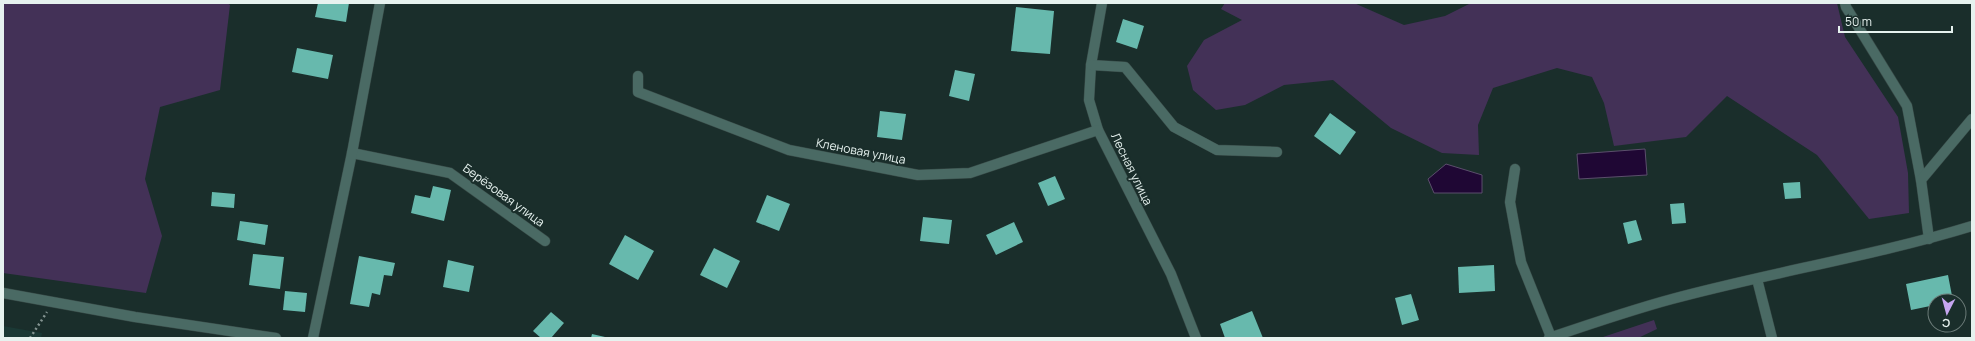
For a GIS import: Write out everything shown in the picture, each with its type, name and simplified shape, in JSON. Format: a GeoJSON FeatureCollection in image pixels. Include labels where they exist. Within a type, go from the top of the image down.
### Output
{"type":"FeatureCollection","features":[{"type":"Feature","properties":{"kind":"street"},"geometry":{"type":"LineString","coordinates":[[314,338],[352,153],[380,3]]}},
{"type":"Feature","properties":{"kind":"street","name":"Лесная улица"},"geometry":{"type":"LineString","coordinates":[[1102,3],[1091,66],[1089,100],[1098,130],[1171,274],[1196,338]]}},
{"type":"Feature","properties":{"kind":"street"},"geometry":{"type":"LineString","coordinates":[[1845,3],[1846,7],[1907,106],[1921,180],[1929,239]]}},
{"type":"Feature","properties":{"kind":"street"},"geometry":{"type":"LineString","coordinates":[[1091,66],[1125,67],[1174,127],[1217,150],[1277,152]]}},
{"type":"Feature","properties":{"kind":"street","name":"Кленовая улица"},"geometry":{"type":"LineString","coordinates":[[638,76],[638,92],[789,150],[918,175],[970,173],[1098,130]]}},
{"type":"Feature","properties":{"kind":"street"},"geometry":{"type":"LineString","coordinates":[[1921,180],[1972,119]]}},
{"type":"Feature","properties":{"kind":"street","name":"Берёзовая улица"},"geometry":{"type":"LineString","coordinates":[[352,153],[450,173],[545,241]]}},
{"type":"Feature","properties":{"kind":"street"},"geometry":{"type":"LineString","coordinates":[[1515,169],[1510,202],[1521,262],[1550,338],[1672,299],[1929,239],[1972,226]]}},
{"type":"Feature","properties":{"kind":"street"},"geometry":{"type":"LineString","coordinates":[[1757,279],[1772,338]]}},
{"type":"Feature","properties":{"kind":"street"},"geometry":{"type":"LineString","coordinates":[[3,293],[50,302],[276,338]]}},
{"type":"Feature","properties":{"kind":"path"},"geometry":{"type":"LineString","coordinates":[[30,338],[47,312],[50,302]]}},
{"type":"Feature","properties":{"kind":"shaded area"},"geometry":{"type":"Polygon","coordinates":[[[3,3],[227,3],[230,5],[220,90],[160,107],[145,179],[162,236],[146,293],[3,273],[3,3]]]}},
{"type":"Feature","properties":{"kind":"shaded area"},"geometry":{"type":"Polygon","coordinates":[[[1225,3],[1354,3],[1404,25],[1445,16],[1471,3],[1837,3],[1845,37],[1898,117],[1908,173],[1909,213],[1869,219],[1817,155],[1727,96],[1686,137],[1614,146],[1604,103],[1592,77],[1557,68],[1493,88],[1478,125],[1479,155],[1442,153],[1391,128],[1333,80],[1284,85],[1245,105],[1216,110],[1193,90],[1187,66],[1204,40],[1242,20],[1221,9],[1225,3]]]}},
{"type":"Feature","properties":{"kind":"shaded area"},"geometry":{"type":"Polygon","coordinates":[[[1645,149],[1647,175],[1579,179],[1577,154],[1645,149]]]}},
{"type":"Feature","properties":{"kind":"shaded area"},"geometry":{"type":"Polygon","coordinates":[[[1446,164],[1482,175],[1482,193],[1434,193],[1428,179],[1446,164]]]}},
{"type":"Feature","properties":{"kind":"shaded area"},"geometry":{"type":"Polygon","coordinates":[[[1654,320],[1657,329],[1638,338],[1600,338],[1654,320]]]}},
{"type":"Feature","properties":{"kind":"shaded area"},"geometry":{"type":"Polygon","coordinates":[[[3,326],[42,333],[41,338],[3,338],[3,326]]]}},
{"type":"Feature","properties":{"kind":"building"},"geometry":{"type":"Polygon","coordinates":[[[318,3],[349,3],[346,22],[315,17],[318,3]]]}},
{"type":"Feature","properties":{"kind":"building"},"geometry":{"type":"Polygon","coordinates":[[[1016,7],[1054,11],[1050,54],[1011,51],[1016,7]]]}},
{"type":"Feature","properties":{"kind":"building"},"geometry":{"type":"Polygon","coordinates":[[[1123,19],[1144,26],[1137,49],[1116,42],[1123,19]]]}},
{"type":"Feature","properties":{"kind":"building"},"geometry":{"type":"Polygon","coordinates":[[[297,48],[333,55],[328,79],[292,72],[297,48]]]}},
{"type":"Feature","properties":{"kind":"building"},"geometry":{"type":"Polygon","coordinates":[[[955,70],[975,74],[969,101],[949,96],[955,70]]]}},
{"type":"Feature","properties":{"kind":"building"},"geometry":{"type":"Polygon","coordinates":[[[880,111],[906,114],[902,140],[877,137],[880,111]]]}},
{"type":"Feature","properties":{"kind":"building"},"geometry":{"type":"Polygon","coordinates":[[[1330,113],[1356,132],[1340,155],[1314,136],[1330,113]]]}},
{"type":"Feature","properties":{"kind":"building"},"geometry":{"type":"Polygon","coordinates":[[[1055,176],[1065,199],[1048,206],[1038,183],[1055,176]]]}},
{"type":"Feature","properties":{"kind":"building"},"geometry":{"type":"Polygon","coordinates":[[[1800,182],[1801,198],[1785,199],[1783,183],[1800,182]]]}},
{"type":"Feature","properties":{"kind":"building"},"geometry":{"type":"Polygon","coordinates":[[[433,186],[451,190],[444,221],[411,213],[415,195],[430,198],[433,186]]]}},
{"type":"Feature","properties":{"kind":"building"},"geometry":{"type":"Polygon","coordinates":[[[212,192],[235,194],[234,208],[211,206],[212,192]]]}},
{"type":"Feature","properties":{"kind":"building"},"geometry":{"type":"Polygon","coordinates":[[[767,195],[790,204],[779,231],[756,222],[767,195]]]}},
{"type":"Feature","properties":{"kind":"building"},"geometry":{"type":"Polygon","coordinates":[[[1684,203],[1686,223],[1672,224],[1670,204],[1684,203]]]}},
{"type":"Feature","properties":{"kind":"building"},"geometry":{"type":"Polygon","coordinates":[[[923,217],[952,220],[949,244],[920,241],[923,217]]]}},
{"type":"Feature","properties":{"kind":"building"},"geometry":{"type":"Polygon","coordinates":[[[1636,220],[1642,240],[1628,244],[1623,223],[1636,220]]]}},
{"type":"Feature","properties":{"kind":"building"},"geometry":{"type":"Polygon","coordinates":[[[240,221],[268,225],[265,245],[237,240],[240,221]]]}},
{"type":"Feature","properties":{"kind":"building"},"geometry":{"type":"Polygon","coordinates":[[[1014,222],[1023,242],[996,255],[986,235],[1014,222]]]}},
{"type":"Feature","properties":{"kind":"building"},"geometry":{"type":"Polygon","coordinates":[[[625,235],[654,251],[638,280],[609,264],[625,235]]]}},
{"type":"Feature","properties":{"kind":"building"},"geometry":{"type":"Polygon","coordinates":[[[714,248],[740,261],[727,288],[700,275],[714,248]]]}},
{"type":"Feature","properties":{"kind":"building"},"geometry":{"type":"Polygon","coordinates":[[[253,254],[284,257],[280,289],[249,285],[253,254]]]}},
{"type":"Feature","properties":{"kind":"building"},"geometry":{"type":"Polygon","coordinates":[[[359,256],[395,263],[392,276],[384,275],[380,295],[372,293],[369,307],[350,304],[359,256]]]}},
{"type":"Feature","properties":{"kind":"building"},"geometry":{"type":"Polygon","coordinates":[[[448,260],[474,266],[469,292],[443,287],[448,260]]]}},
{"type":"Feature","properties":{"kind":"building"},"geometry":{"type":"Polygon","coordinates":[[[1494,265],[1495,291],[1459,293],[1458,267],[1494,265]]]}},
{"type":"Feature","properties":{"kind":"building"},"geometry":{"type":"Polygon","coordinates":[[[1948,275],[1951,293],[1927,293],[1927,307],[1911,310],[1906,284],[1948,275]]]}},
{"type":"Feature","properties":{"kind":"building"},"geometry":{"type":"Polygon","coordinates":[[[285,291],[307,293],[305,312],[283,310],[285,291]]]}},
{"type":"Feature","properties":{"kind":"building"},"geometry":{"type":"Polygon","coordinates":[[[1411,294],[1419,320],[1402,325],[1395,298],[1411,294]]]}},
{"type":"Feature","properties":{"kind":"building"},"geometry":{"type":"Polygon","coordinates":[[[1252,311],[1263,338],[1225,338],[1220,324],[1252,311]]]}},
{"type":"Feature","properties":{"kind":"building"},"geometry":{"type":"Polygon","coordinates":[[[551,312],[564,323],[551,338],[541,338],[533,331],[551,312]]]}},
{"type":"Feature","properties":{"kind":"building"},"geometry":{"type":"Polygon","coordinates":[[[592,334],[605,337],[605,338],[591,338],[592,334]]]}}]}
